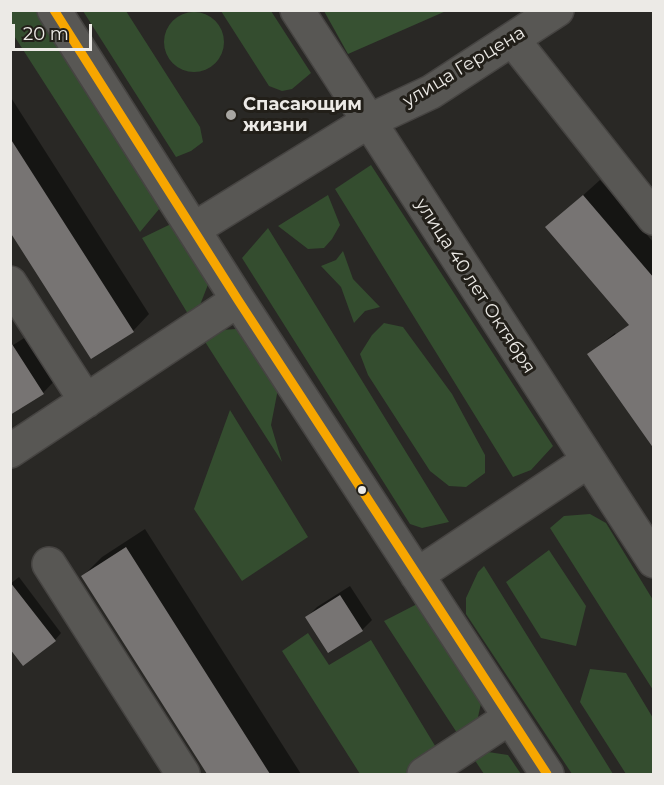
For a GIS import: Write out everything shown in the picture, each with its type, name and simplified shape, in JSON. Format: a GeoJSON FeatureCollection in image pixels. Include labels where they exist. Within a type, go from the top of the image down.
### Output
{"type":"FeatureCollection","features":[{"type":"Feature","properties":{"kind":"street"},"geometry":{"type":"LineString","coordinates":[[54,10],[238,300],[547,774]]}},
{"type":"Feature","properties":{"kind":"street","name":"улица 40 лет Октября"},"geometry":{"type":"LineString","coordinates":[[297,10],[654,561]]}},
{"type":"Feature","properties":{"kind":"street"},"geometry":{"type":"LineString","coordinates":[[534,21],[654,218]]}},
{"type":"Feature","properties":{"kind":"street","name":"улица Герцена"},"geometry":{"type":"LineString","coordinates":[[194,229],[369,121],[431,92],[534,21]]}},
{"type":"Feature","properties":{"kind":"street"},"geometry":{"type":"LineString","coordinates":[[10,283],[86,401]]}},
{"type":"Feature","properties":{"kind":"street"},"geometry":{"type":"LineString","coordinates":[[10,451],[238,300]]}},
{"type":"Feature","properties":{"kind":"street"},"geometry":{"type":"LineString","coordinates":[[417,575],[588,460]]}},
{"type":"Feature","properties":{"kind":"street"},"geometry":{"type":"LineString","coordinates":[[49,564],[183,774]]}},
{"type":"Feature","properties":{"kind":"street"},"geometry":{"type":"LineString","coordinates":[[424,774],[509,718]]}},
{"type":"Feature","properties":{"kind":"green space"},"geometry":{"type":"Polygon","coordinates":[[[11,11],[36,11],[160,208],[140,232],[11,31],[11,11]]]}},
{"type":"Feature","properties":{"kind":"green space"},"geometry":{"type":"Polygon","coordinates":[[[83,11],[126,11],[200,127],[203,142],[191,151],[176,157],[83,11]]]}},
{"type":"Feature","properties":{"kind":"green space"},"geometry":{"type":"Polygon","coordinates":[[[221,11],[271,11],[311,73],[292,89],[282,91],[269,86],[221,11]]]}},
{"type":"Feature","properties":{"kind":"green space"},"geometry":{"type":"Polygon","coordinates":[[[324,11],[446,11],[348,54],[324,11]]]}},
{"type":"Feature","properties":{"kind":"green space"},"geometry":{"type":"Polygon","coordinates":[[[194,12],[211,17],[219,25],[224,42],[219,59],[211,67],[194,72],[177,67],[169,59],[164,42],[169,25],[177,17],[194,12]]]}},
{"type":"Feature","properties":{"kind":"green space"},"geometry":{"type":"Polygon","coordinates":[[[371,165],[553,446],[531,470],[513,477],[335,189],[371,165]]]}},
{"type":"Feature","properties":{"kind":"green space"},"geometry":{"type":"Polygon","coordinates":[[[328,195],[340,225],[324,248],[308,249],[278,226],[328,195]]]}},
{"type":"Feature","properties":{"kind":"green space"},"geometry":{"type":"Polygon","coordinates":[[[173,223],[209,282],[200,305],[188,314],[142,238],[173,223]]]}},
{"type":"Feature","properties":{"kind":"green space"},"geometry":{"type":"Polygon","coordinates":[[[268,228],[449,522],[422,528],[410,524],[242,258],[268,228]]]}},
{"type":"Feature","properties":{"kind":"green space"},"geometry":{"type":"Polygon","coordinates":[[[343,251],[353,279],[380,307],[365,311],[354,323],[341,287],[321,266],[336,260],[343,251]]]}},
{"type":"Feature","properties":{"kind":"green space"},"geometry":{"type":"Polygon","coordinates":[[[384,323],[403,327],[452,394],[485,455],[485,473],[466,487],[449,486],[430,471],[368,375],[360,354],[372,335],[384,323]]]}},
{"type":"Feature","properties":{"kind":"green space"},"geometry":{"type":"Polygon","coordinates":[[[236,329],[278,389],[271,425],[282,462],[202,337],[222,330],[236,329]]]}},
{"type":"Feature","properties":{"kind":"green space"},"geometry":{"type":"Polygon","coordinates":[[[230,410],[308,537],[242,581],[194,509],[230,410]]]}},
{"type":"Feature","properties":{"kind":"green space"},"geometry":{"type":"Polygon","coordinates":[[[590,514],[606,523],[653,600],[653,690],[550,528],[564,516],[590,514]]]}},
{"type":"Feature","properties":{"kind":"green space"},"geometry":{"type":"Polygon","coordinates":[[[549,550],[586,606],[576,646],[541,638],[506,582],[549,550]]]}},
{"type":"Feature","properties":{"kind":"green space"},"geometry":{"type":"Polygon","coordinates":[[[484,566],[613,774],[572,774],[466,614],[466,598],[478,572],[484,566]]]}},
{"type":"Feature","properties":{"kind":"green space"},"geometry":{"type":"Polygon","coordinates":[[[419,603],[482,699],[478,717],[470,734],[461,739],[384,621],[419,603]]]}},
{"type":"Feature","properties":{"kind":"green space"},"geometry":{"type":"Polygon","coordinates":[[[308,633],[329,665],[371,640],[440,754],[408,774],[360,774],[282,651],[308,633]]]}},
{"type":"Feature","properties":{"kind":"green space"},"geometry":{"type":"Polygon","coordinates":[[[590,669],[626,673],[653,718],[653,774],[626,774],[580,702],[590,669]]]}},
{"type":"Feature","properties":{"kind":"green space"},"geometry":{"type":"Polygon","coordinates":[[[488,752],[508,755],[521,774],[484,774],[472,756],[488,752]]]}},
{"type":"Feature","properties":{"kind":"building"},"geometry":{"type":"Polygon","coordinates":[[[10,138],[134,332],[91,359],[10,232],[10,138]]]}},
{"type":"Feature","properties":{"kind":"building"},"geometry":{"type":"Polygon","coordinates":[[[583,195],[654,278],[654,449],[587,354],[629,325],[545,227],[583,195]]]}},
{"type":"Feature","properties":{"kind":"building"},"geometry":{"type":"Polygon","coordinates":[[[10,341],[44,394],[10,415],[10,341]]]}},
{"type":"Feature","properties":{"kind":"building"},"geometry":{"type":"Polygon","coordinates":[[[126,547],[270,774],[207,774],[81,576],[126,547]]]}},
{"type":"Feature","properties":{"kind":"building"},"geometry":{"type":"Polygon","coordinates":[[[10,582],[56,641],[23,666],[10,649],[10,582]]]}},
{"type":"Feature","properties":{"kind":"building"},"geometry":{"type":"Polygon","coordinates":[[[340,595],[363,631],[328,653],[305,617],[340,595]]]}},
{"type":"Feature","properties":{"kind":"transit line"},"geometry":{"type":"LineString","coordinates":[[54,10],[238,300],[547,774]]}},
{"type":"Feature","properties":{"kind":"place","name":"Спасающим жизни"},"geometry":{"type":"Point","coordinates":[231,115]}}]}
